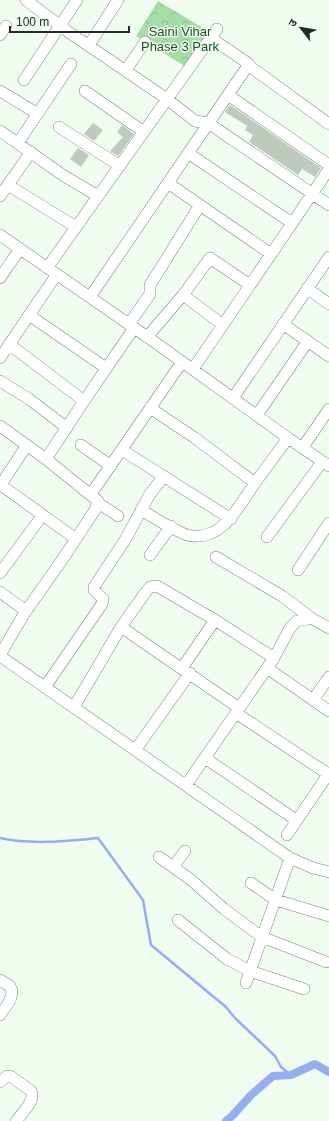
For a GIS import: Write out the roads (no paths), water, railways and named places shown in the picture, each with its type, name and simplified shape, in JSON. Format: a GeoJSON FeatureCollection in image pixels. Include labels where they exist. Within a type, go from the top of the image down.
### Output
{"type":"FeatureCollection","features":[{"type":"Feature","properties":{"kind":"street"},"geometry":{"type":"LineString","coordinates":[[24,80],[77,0]]}},
{"type":"Feature","properties":{"kind":"street"},"geometry":{"type":"LineString","coordinates":[[88,45],[118,0]]}},
{"type":"Feature","properties":{"kind":"street"},"geometry":{"type":"LineString","coordinates":[[29,1],[88,45],[167,99],[195,121],[208,123],[329,205]]}},
{"type":"Feature","properties":{"kind":"street"},"geometry":{"type":"LineString","coordinates":[[0,358],[29,315],[76,227],[214,34],[249,64],[248,65],[329,124]]}},
{"type":"Feature","properties":{"kind":"street"},"geometry":{"type":"LineString","coordinates":[[126,70],[145,42]]}},
{"type":"Feature","properties":{"kind":"street"},"geometry":{"type":"LineString","coordinates":[[18,143],[71,64]]}},
{"type":"Feature","properties":{"kind":"street"},"geometry":{"type":"LineString","coordinates":[[90,297],[248,65]]}},
{"type":"Feature","properties":{"kind":"street"},"geometry":{"type":"LineString","coordinates":[[0,91],[38,114]]}},
{"type":"Feature","properties":{"kind":"street"},"geometry":{"type":"LineString","coordinates":[[85,91],[144,132]]}},
{"type":"Feature","properties":{"kind":"street"},"geometry":{"type":"LineString","coordinates":[[228,95],[329,165]]}},
{"type":"Feature","properties":{"kind":"street"},"geometry":{"type":"LineString","coordinates":[[59,127],[120,166]]}},
{"type":"Feature","properties":{"kind":"street"},"geometry":{"type":"LineString","coordinates":[[0,131],[32,152],[64,176],[98,196]]}},
{"type":"Feature","properties":{"kind":"street"},"geometry":{"type":"LineString","coordinates":[[0,196],[32,152]]}},
{"type":"Feature","properties":{"kind":"street"},"geometry":{"type":"LineString","coordinates":[[188,153],[292,223]]}},
{"type":"Feature","properties":{"kind":"street"},"geometry":{"type":"LineString","coordinates":[[193,369],[329,169]]}},
{"type":"Feature","properties":{"kind":"street"},"geometry":{"type":"LineString","coordinates":[[168,183],[271,254]]}},
{"type":"Feature","properties":{"kind":"street"},"geometry":{"type":"LineString","coordinates":[[8,185],[76,227]]}},
{"type":"Feature","properties":{"kind":"street"},"geometry":{"type":"LineString","coordinates":[[46,459],[132,326],[150,294],[150,285],[200,205]]}},
{"type":"Feature","properties":{"kind":"street"},"geometry":{"type":"LineString","coordinates":[[0,235],[132,326],[326,464],[267,537]]}},
{"type":"Feature","properties":{"kind":"street"},"geometry":{"type":"LineString","coordinates":[[0,278],[20,249]]}},
{"type":"Feature","properties":{"kind":"street"},"geometry":{"type":"LineString","coordinates":[[232,398],[329,257]]}},
{"type":"Feature","properties":{"kind":"street"},"geometry":{"type":"LineString","coordinates":[[147,337],[183,295],[210,258],[250,285]]}},
{"type":"Feature","properties":{"kind":"street"},"geometry":{"type":"LineString","coordinates":[[307,288],[329,304]]}},
{"type":"Feature","properties":{"kind":"street"},"geometry":{"type":"LineString","coordinates":[[183,295],[223,325]]}},
{"type":"Feature","properties":{"kind":"street"},"geometry":{"type":"LineString","coordinates":[[29,315],[106,368]]}},
{"type":"Feature","properties":{"kind":"street"},"geometry":{"type":"LineString","coordinates":[[283,324],[329,356]]}},
{"type":"Feature","properties":{"kind":"street"},"geometry":{"type":"LineString","coordinates":[[257,415],[308,341]]}},
{"type":"Feature","properties":{"kind":"street"},"geometry":{"type":"LineString","coordinates":[[10,344],[84,401]]}},
{"type":"Feature","properties":{"kind":"street"},"geometry":{"type":"LineString","coordinates":[[182,362],[111,466],[76,539],[26,610],[0,655],[290,858],[313,868],[329,872]]}},
{"type":"Feature","properties":{"kind":"street"},"geometry":{"type":"LineString","coordinates":[[0,381],[29,399],[67,428]]}},
{"type":"Feature","properties":{"kind":"street"},"geometry":{"type":"LineString","coordinates":[[150,408],[255,483]]}},
{"type":"Feature","properties":{"kind":"street"},"geometry":{"type":"LineString","coordinates":[[303,448],[329,409]]}},
{"type":"Feature","properties":{"kind":"street"},"geometry":{"type":"LineString","coordinates":[[0,426],[46,459],[118,516]]}},
{"type":"Feature","properties":{"kind":"street"},"geometry":{"type":"LineString","coordinates":[[141,510],[187,535],[201,536],[210,534],[231,519],[288,438]]}},
{"type":"Feature","properties":{"kind":"street"},"geometry":{"type":"LineString","coordinates":[[27,445],[0,485],[76,539]]}},
{"type":"Feature","properties":{"kind":"street"},"geometry":{"type":"LineString","coordinates":[[81,445],[111,466]]}},
{"type":"Feature","properties":{"kind":"street"},"geometry":{"type":"LineString","coordinates":[[122,450],[231,519]]}},
{"type":"Feature","properties":{"kind":"street"},"geometry":{"type":"LineString","coordinates":[[45,687],[102,604],[103,599],[94,590],[94,586],[125,540],[150,494],[164,476]]}},
{"type":"Feature","properties":{"kind":"street"},"geometry":{"type":"LineString","coordinates":[[0,573],[42,516]]}},
{"type":"Feature","properties":{"kind":"street"},"geometry":{"type":"LineString","coordinates":[[298,570],[329,523]]}},
{"type":"Feature","properties":{"kind":"street"},"geometry":{"type":"LineString","coordinates":[[150,555],[171,526]]}},
{"type":"Feature","properties":{"kind":"street"},"geometry":{"type":"LineString","coordinates":[[216,557],[282,596],[310,618],[329,628]]}},
{"type":"Feature","properties":{"kind":"street"},"geometry":{"type":"LineString","coordinates":[[74,707],[121,627],[150,587],[157,586],[274,658]]}},
{"type":"Feature","properties":{"kind":"street"},"geometry":{"type":"LineString","coordinates":[[0,592],[26,610]]}},
{"type":"Feature","properties":{"kind":"street"},"geometry":{"type":"LineString","coordinates":[[186,785],[274,658],[290,628],[297,622],[310,618]]}},
{"type":"Feature","properties":{"kind":"street"},"geometry":{"type":"LineString","coordinates":[[136,750],[186,671],[214,620]]}},
{"type":"Feature","properties":{"kind":"street"},"geometry":{"type":"LineString","coordinates":[[121,627],[186,671],[237,710],[328,774],[287,835]]}},
{"type":"Feature","properties":{"kind":"street"},"geometry":{"type":"LineString","coordinates":[[267,668],[329,711]]}},
{"type":"Feature","properties":{"kind":"street"},"geometry":{"type":"LineString","coordinates":[[313,700],[329,677]]}},
{"type":"Feature","properties":{"kind":"street"},"geometry":{"type":"LineString","coordinates":[[205,758],[296,820]]}},
{"type":"Feature","properties":{"kind":"street"},"geometry":{"type":"LineString","coordinates":[[173,867],[185,851]]}},
{"type":"Feature","properties":{"kind":"street"},"geometry":{"type":"LineString","coordinates":[[159,857],[190,878],[224,909],[262,937],[326,962]]}},
{"type":"Feature","properties":{"kind":"street"},"geometry":{"type":"LineString","coordinates":[[246,983],[290,858]]}},
{"type":"Feature","properties":{"kind":"street"},"geometry":{"type":"LineString","coordinates":[[251,883],[276,900],[329,916]]}},
{"type":"Feature","properties":{"kind":"street"},"geometry":{"type":"LineString","coordinates":[[178,920],[227,959],[250,971],[304,989]]}},
{"type":"Feature","properties":{"kind":"street"},"geometry":{"type":"LineString","coordinates":[[0,980],[10,986],[13,993],[0,1015]]}},
{"type":"Feature","properties":{"kind":"street"},"geometry":{"type":"LineString","coordinates":[[0,1082],[7,1076],[12,1077],[31,1091],[32,1099],[16,1121]]}},
{"type":"Feature","properties":{"kind":"waterway"},"geometry":{"type":"LineString","coordinates":[[0,838],[37,842],[98,838],[143,900],[151,945],[226,1007],[235,1018],[275,1056],[281,1067],[291,1075]]}},
{"type":"Feature","properties":{"kind":"waterway"},"geometry":{"type":"LineString","coordinates":[[226,1121],[251,1095],[273,1076],[291,1075],[315,1064],[329,1072]]}},
{"type":"Feature","properties":{"kind":"park label","name":"Saini Vihar Phase 3 Park"},"geometry":{"type":"Point","coordinates":[180,38]}}]}
